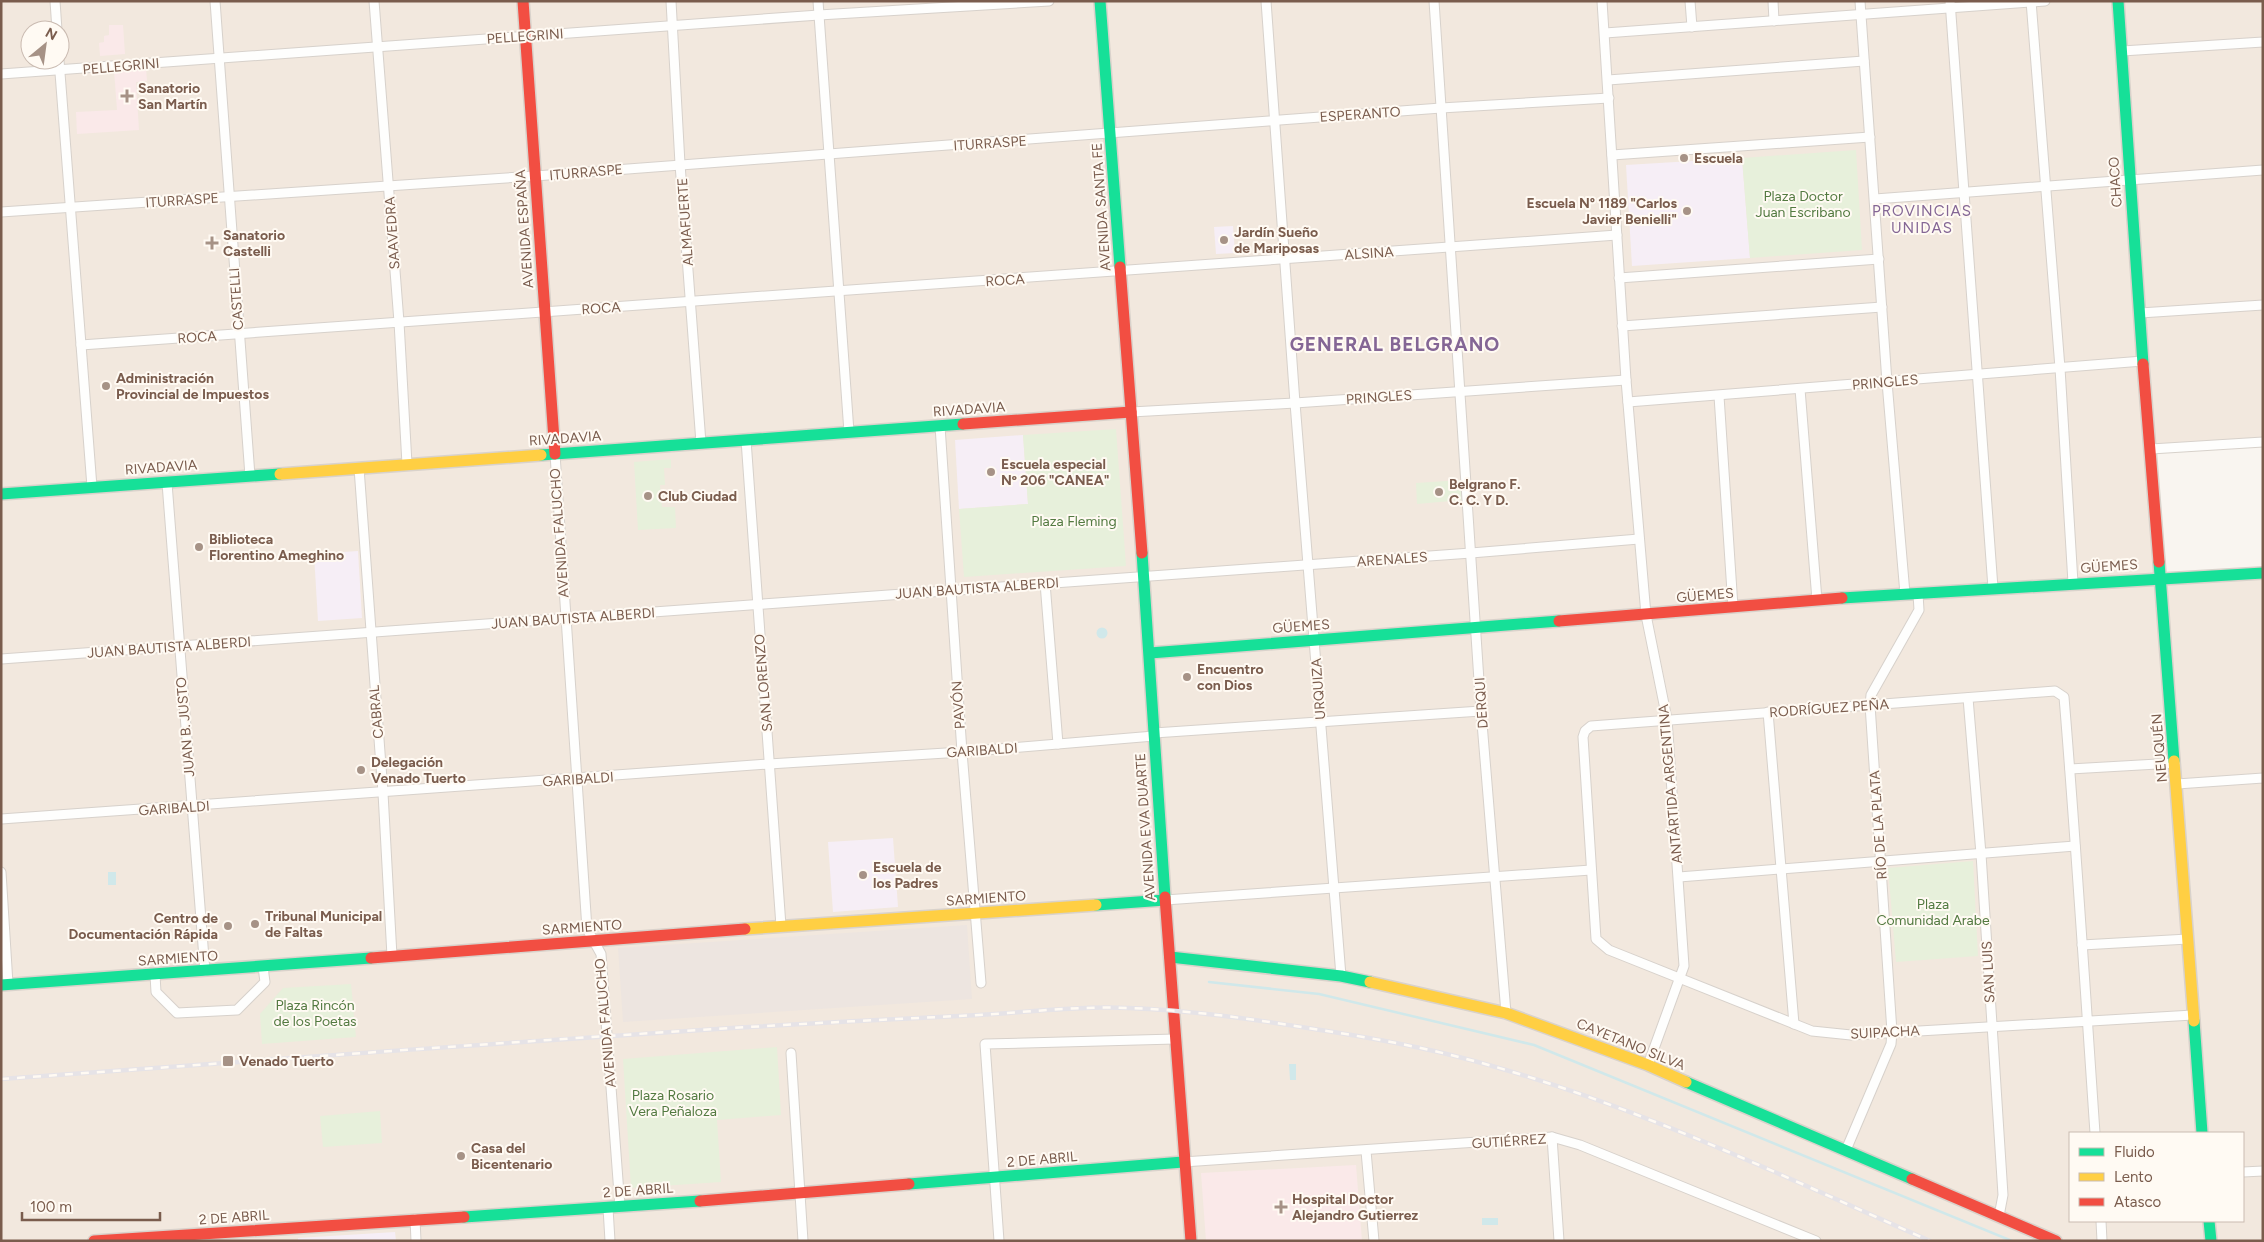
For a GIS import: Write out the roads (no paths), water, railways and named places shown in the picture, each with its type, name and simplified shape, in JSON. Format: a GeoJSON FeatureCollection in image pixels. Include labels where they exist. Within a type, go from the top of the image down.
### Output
{"type":"FeatureCollection","features":[{"type":"Feature","properties":{"kind":"street"},"geometry":{"type":"LineString","coordinates":[[55,1],[56,20]]}},
{"type":"Feature","properties":{"kind":"street","name":"CASTELLI"},"geometry":{"type":"LineString","coordinates":[[215,1],[250,476]]}},
{"type":"Feature","properties":{"kind":"street","name":"SAAVEDRA"},"geometry":{"type":"LineString","coordinates":[[374,1],[399,322],[407,464]]}},
{"type":"Feature","properties":{"kind":"street","name":"AVENIDA ESPAÑA"},"geometry":{"type":"LineString","coordinates":[[523,1],[554,454]]}},
{"type":"Feature","properties":{"kind":"street","name":"ALMAFUERTE"},"geometry":{"type":"LineString","coordinates":[[671,1],[680,164],[701,443]]}},
{"type":"Feature","properties":{"kind":"street"},"geometry":{"type":"LineString","coordinates":[[818,1],[849,432]]}},
{"type":"Feature","properties":{"kind":"street","name":"PELLEGRINI"},"geometry":{"type":"LineString","coordinates":[[1,74],[819,15],[1049,1]]}},
{"type":"Feature","properties":{"kind":"street","name":"AVENIDA SANTA FE"},"geometry":{"type":"LineString","coordinates":[[1100,1],[1131,412]]}},
{"type":"Feature","properties":{"kind":"street","name":"URQUIZA"},"geometry":{"type":"LineString","coordinates":[[1266,1],[1295,403],[1341,976]]}},
{"type":"Feature","properties":{"kind":"street","name":"DERQUI"},"geometry":{"type":"LineString","coordinates":[[1434,1],[1459,392],[1494,876],[1506,1013]]}},
{"type":"Feature","properties":{"kind":"street","name":"ANTÁRTIDA ARGENTINA"},"geometry":{"type":"LineString","coordinates":[[1602,1],[1622,326],[1639,539],[1646,615],[1667,718],[1684,966],[1648,1065]]}},
{"type":"Feature","properties":{"kind":"street"},"geometry":{"type":"LineString","coordinates":[[1690,1],[1692,27]]}},
{"type":"Feature","properties":{"kind":"street"},"geometry":{"type":"LineString","coordinates":[[1773,1],[1774,20]]}},
{"type":"Feature","properties":{"kind":"street"},"geometry":{"type":"LineString","coordinates":[[1860,1],[1887,382],[1905,594]]}},
{"type":"Feature","properties":{"kind":"street"},"geometry":{"type":"LineString","coordinates":[[1605,33],[1774,20],[1861,16],[1950,5],[2045,1]]}},
{"type":"Feature","properties":{"kind":"street","name":"CHACO"},"geometry":{"type":"LineString","coordinates":[[2118,1],[2143,361]]}},
{"type":"Feature","properties":{"kind":"street"},"geometry":{"type":"LineString","coordinates":[[2031,2],[2044,186],[2060,368],[2073,583]]}},
{"type":"Feature","properties":{"kind":"street"},"geometry":{"type":"LineString","coordinates":[[1950,5],[1993,588]]}},
{"type":"Feature","properties":{"kind":"street"},"geometry":{"type":"LineString","coordinates":[[2122,51],[2263,42]]}},
{"type":"Feature","properties":{"kind":"street"},"geometry":{"type":"LineString","coordinates":[[1608,80],[1864,61]]}},
{"type":"Feature","properties":{"kind":"street"},"geometry":{"type":"LineString","coordinates":[[60,71],[92,487]]}},
{"type":"Feature","properties":{"kind":"street","name":"ESPERANTO"},"geometry":{"type":"LineString","coordinates":[[1111,134],[1441,108],[1609,98]]}},
{"type":"Feature","properties":{"kind":"street","name":"ITURRASPE"},"geometry":{"type":"LineString","coordinates":[[1,212],[535,176],[1111,134]]}},
{"type":"Feature","properties":{"kind":"street"},"geometry":{"type":"LineString","coordinates":[[1612,155],[1870,137]]}},
{"type":"Feature","properties":{"kind":"street"},"geometry":{"type":"LineString","coordinates":[[1874,199],[2263,170]]}},
{"type":"Feature","properties":{"kind":"street","name":"ALSINA"},"geometry":{"type":"LineString","coordinates":[[1121,272],[1617,235]]}},
{"type":"Feature","properties":{"kind":"street"},"geometry":{"type":"LineString","coordinates":[[1619,278],[1879,259]]}},
{"type":"Feature","properties":{"kind":"street","name":"ROCA"},"geometry":{"type":"LineString","coordinates":[[81,345],[1121,272]]}},
{"type":"Feature","properties":{"kind":"street"},"geometry":{"type":"LineString","coordinates":[[2140,313],[2263,305]]}},
{"type":"Feature","properties":{"kind":"street"},"geometry":{"type":"LineString","coordinates":[[1622,326],[1882,307]]}},
{"type":"Feature","properties":{"kind":"street","name":"PRINGLES"},"geometry":{"type":"LineString","coordinates":[[1628,402],[2143,361]]}},
{"type":"Feature","properties":{"kind":"street","name":"NEUQUÉN"},"geometry":{"type":"LineString","coordinates":[[2143,361],[2177,784],[2202,1132]]}},
{"type":"Feature","properties":{"kind":"street","name":"PRINGLES"},"geometry":{"type":"LineString","coordinates":[[1131,412],[1295,403],[1626,380]]}},
{"type":"Feature","properties":{"kind":"street"},"geometry":{"type":"LineString","coordinates":[[1800,389],[1817,600]]}},
{"type":"Feature","properties":{"kind":"street"},"geometry":{"type":"LineString","coordinates":[[1718,396],[1733,607]]}},
{"type":"Feature","properties":{"kind":"street","name":"RIVADAVIA"},"geometry":{"type":"LineString","coordinates":[[1,494],[1131,412]]}},
{"type":"Feature","properties":{"kind":"street","name":"AVENIDA EVA DUARTE"},"geometry":{"type":"LineString","coordinates":[[1131,412],[1150,653],[1183,1162],[1191,1241]]}},
{"type":"Feature","properties":{"kind":"street","name":"PAVÓN"},"geometry":{"type":"LineString","coordinates":[[940,426],[974,914],[982,983]]}},
{"type":"Feature","properties":{"kind":"street","name":"SAN LORENZO"},"geometry":{"type":"LineString","coordinates":[[746,440],[756,604],[781,926]]}},
{"type":"Feature","properties":{"kind":"street"},"geometry":{"type":"LineString","coordinates":[[2151,449],[2263,442]]}},
{"type":"Feature","properties":{"kind":"street","name":"AVENIDA FALUCHO"},"geometry":{"type":"LineString","coordinates":[[554,454],[586,929],[601,954],[620,1207]]}},
{"type":"Feature","properties":{"kind":"street","name":"CABRAL"},"geometry":{"type":"LineString","coordinates":[[359,468],[383,793],[392,956]]}},
{"type":"Feature","properties":{"kind":"street","name":"JUAN B. JUSTO"},"geometry":{"type":"LineString","coordinates":[[166,482],[205,971]]}},
{"type":"Feature","properties":{"kind":"street","name":"ARENALES"},"geometry":{"type":"LineString","coordinates":[[1144,576],[1471,554],[1639,539]]}},
{"type":"Feature","properties":{"kind":"street","name":"GÜEMES"},"geometry":{"type":"LineString","coordinates":[[1150,653],[1817,600],[2263,573]]}},
{"type":"Feature","properties":{"kind":"street","name":"JUAN BAUTISTA ALBERDI"},"geometry":{"type":"LineString","coordinates":[[1,658],[178,647],[1144,576]]}},
{"type":"Feature","properties":{"kind":"street"},"geometry":{"type":"LineString","coordinates":[[1045,583],[1058,744]]}},
{"type":"Feature","properties":{"kind":"street","name":"RÍO DE LA PLATA"},"geometry":{"type":"LineString","coordinates":[[1846,1150],[1891,1044],[1892,1032],[1870,705],[1874,687],[1919,610],[1918,594]]}},
{"type":"Feature","properties":{"kind":"street","name":"RODRÍGUEZ PEÑA"},"geometry":{"type":"LineString","coordinates":[[1590,870],[1583,737],[1585,731],[1591,726],[1667,718],[2055,691],[2064,697],[2070,769]]}},
{"type":"Feature","properties":{"kind":"street","name":"SAN LUIS"},"geometry":{"type":"LineString","coordinates":[[1968,698],[2003,1195],[1999,1216]]}},
{"type":"Feature","properties":{"kind":"street"},"geometry":{"type":"LineString","coordinates":[[1154,735],[1482,711]]}},
{"type":"Feature","properties":{"kind":"street"},"geometry":{"type":"LineString","coordinates":[[1768,712],[1794,1024]]}},
{"type":"Feature","properties":{"kind":"street","name":"GARIBALDI"},"geometry":{"type":"LineString","coordinates":[[1,819],[962,752],[1154,735]]}},
{"type":"Feature","properties":{"kind":"street"},"geometry":{"type":"LineString","coordinates":[[2095,1132],[2070,769],[2175,763]]}},
{"type":"Feature","properties":{"kind":"street"},"geometry":{"type":"LineString","coordinates":[[2177,784],[2263,778]]}},
{"type":"Feature","properties":{"kind":"street"},"geometry":{"type":"LineString","coordinates":[[1679,877],[2075,846]]}},
{"type":"Feature","properties":{"kind":"street"},"geometry":{"type":"LineString","coordinates":[[1165,900],[1590,870]]}},
{"type":"Feature","properties":{"kind":"street","name":"SUIPACHA"},"geometry":{"type":"LineString","coordinates":[[1590,870],[1596,939],[1609,950],[1679,980],[1812,1031],[1851,1034],[2193,1015]]}},
{"type":"Feature","properties":{"kind":"street"},"geometry":{"type":"LineString","coordinates":[[1,872],[4,984]]}},
{"type":"Feature","properties":{"kind":"street","name":"SARMIENTO"},"geometry":{"type":"LineString","coordinates":[[4,984],[155,975],[781,926],[1165,900]]}},
{"type":"Feature","properties":{"kind":"street"},"geometry":{"type":"LineString","coordinates":[[2082,945],[2188,939]]}},
{"type":"Feature","properties":{"kind":"street","name":"CAYETANO SILVA"},"geometry":{"type":"LineString","coordinates":[[1170,957],[1341,976],[1506,1013],[1648,1065],[2056,1241]]}},
{"type":"Feature","properties":{"kind":"street"},"geometry":{"type":"LineString","coordinates":[[155,975],[156,992],[177,1013],[237,1010],[264,982],[263,967]]}},
{"type":"Feature","properties":{"kind":"street"},"geometry":{"type":"LineString","coordinates":[[999,1241],[985,1044],[1175,1039]]}},
{"type":"Feature","properties":{"kind":"street"},"geometry":{"type":"LineString","coordinates":[[791,1053],[803,1241]]}},
{"type":"Feature","properties":{"kind":"street"},"geometry":{"type":"LineString","coordinates":[[1552,1137],[1559,1241]]}},
{"type":"Feature","properties":{"kind":"street","name":"GUTIÉRREZ"},"geometry":{"type":"LineString","coordinates":[[1183,1162],[1552,1137],[1580,1145],[1816,1241]]}},
{"type":"Feature","properties":{"kind":"street"},"geometry":{"type":"LineString","coordinates":[[1366,1151],[1374,1241]]}},
{"type":"Feature","properties":{"kind":"street","name":"2 DE ABRIL"},"geometry":{"type":"LineString","coordinates":[[94,1241],[223,1237],[415,1219],[608,1208],[1183,1162]]}},
{"type":"Feature","properties":{"kind":"street"},"geometry":{"type":"LineString","coordinates":[[2244,1172],[2263,1171]]}},
{"type":"Feature","properties":{"kind":"street"},"geometry":{"type":"LineString","coordinates":[[608,1208],[610,1241]]}},
{"type":"Feature","properties":{"kind":"street"},"geometry":{"type":"LineString","coordinates":[[415,1219],[416,1241]]}},
{"type":"Feature","properties":{"kind":"street"},"geometry":{"type":"LineString","coordinates":[[2101,1222],[2102,1241]]}},
{"type":"Feature","properties":{"kind":"street"},"geometry":{"type":"LineString","coordinates":[[2209,1222],[2210,1241]]}},
{"type":"Feature","properties":{"kind":"water"},"geometry":{"type":"Polygon","coordinates":[[[1100,628],[1104,628],[1107,633],[1106,637],[1100,638],[1097,635],[1097,631],[1100,628]]]}},
{"type":"Feature","properties":{"kind":"water"},"geometry":{"type":"Polygon","coordinates":[[[108,872],[116,872],[116,885],[108,885],[108,872]]]}},
{"type":"Feature","properties":{"kind":"water"},"geometry":{"type":"Polygon","coordinates":[[[1289,1064],[1296,1064],[1296,1080],[1290,1080],[1289,1064]]]}},
{"type":"Feature","properties":{"kind":"water"},"geometry":{"type":"Polygon","coordinates":[[[1482,1218],[1498,1218],[1498,1225],[1482,1225],[1482,1218]]]}},
{"type":"Feature","properties":{"kind":"waterway"},"geometry":{"type":"LineString","coordinates":[[1209,982],[1319,994],[1534,1045],[2012,1241]]}},
{"type":"Feature","properties":{"kind":"railway"},"geometry":{"type":"LineString","coordinates":[[1,1079],[763,1026],[1091,1008],[1175,1011],[1268,1022],[1383,1040],[1451,1055],[1513,1072],[1574,1092],[1694,1138],[1930,1241]]}},
{"type":"Feature","properties":{"kind":"place","name":"Sanatorio San Martín"},"geometry":{"type":"Point","coordinates":[127,96]}},
{"type":"Feature","properties":{"kind":"place","name":"Escuela"},"geometry":{"type":"Point","coordinates":[1684,158]}},
{"type":"Feature","properties":{"kind":"place","name":"Escuela N° 1189 \"Carlos Javier Benielli\""},"geometry":{"type":"Point","coordinates":[1687,211]}},
{"type":"Feature","properties":{"kind":"place","name":"Jardín Sueño de Mariposas"},"geometry":{"type":"Point","coordinates":[1224,240]}},
{"type":"Feature","properties":{"kind":"place","name":"Sanatorio Castelli"},"geometry":{"type":"Point","coordinates":[212,243]}},
{"type":"Feature","properties":{"kind":"place","name":"Administración Provincial de Impuestos"},"geometry":{"type":"Point","coordinates":[106,386]}},
{"type":"Feature","properties":{"kind":"place","name":"Escuela especial Nº 206 \"CANEA\""},"geometry":{"type":"Point","coordinates":[991,472]}},
{"type":"Feature","properties":{"kind":"place","name":"Belgrano F. C. C. Y D."},"geometry":{"type":"Point","coordinates":[1439,492]}},
{"type":"Feature","properties":{"kind":"place","name":"Club Ciudad"},"geometry":{"type":"Point","coordinates":[648,496]}},
{"type":"Feature","properties":{"kind":"place","name":"Biblioteca Florentino Ameghino"},"geometry":{"type":"Point","coordinates":[199,547]}},
{"type":"Feature","properties":{"kind":"place","name":"Encuentro con Dios"},"geometry":{"type":"Point","coordinates":[1187,677]}},
{"type":"Feature","properties":{"kind":"place","name":"Delegación Venado Tuerto"},"geometry":{"type":"Point","coordinates":[361,770]}},
{"type":"Feature","properties":{"kind":"place","name":"Escuela de los Padres"},"geometry":{"type":"Point","coordinates":[863,875]}},
{"type":"Feature","properties":{"kind":"place","name":"Tribunal Municipal de Faltas"},"geometry":{"type":"Point","coordinates":[255,924]}},
{"type":"Feature","properties":{"kind":"place","name":"Centro de Documentación Rápida"},"geometry":{"type":"Point","coordinates":[228,926]}},
{"type":"Feature","properties":{"kind":"place","name":"Venado Tuerto"},"geometry":{"type":"Point","coordinates":[228,1061]}},
{"type":"Feature","properties":{"kind":"place","name":"Casa del Bicentenario"},"geometry":{"type":"Point","coordinates":[461,1156]}},
{"type":"Feature","properties":{"kind":"place","name":"Hospital Doctor Alejandro Gutierrez"},"geometry":{"type":"Point","coordinates":[1281,1207]}},
{"type":"Feature","properties":{"kind":"district","name":"PROVINCIAS UNIDAS"},"geometry":{"type":"Point","coordinates":[1922,220]}},
{"type":"Feature","properties":{"kind":"district","name":"GENERAL BELGRANO"},"geometry":{"type":"Point","coordinates":[1395,344]}},
{"type":"Feature","properties":{"kind":"park label","name":"Plaza Doctor Juan Escribano"},"geometry":{"type":"Point","coordinates":[1803,204]}},
{"type":"Feature","properties":{"kind":"park label","name":"Plaza Fleming"},"geometry":{"type":"Point","coordinates":[1074,521]}},
{"type":"Feature","properties":{"kind":"park label","name":"Plaza Comunidad Arabe"},"geometry":{"type":"Point","coordinates":[1933,912]}},
{"type":"Feature","properties":{"kind":"park label","name":"Plaza Rincón de los Poetas"},"geometry":{"type":"Point","coordinates":[315,1014]}},
{"type":"Feature","properties":{"kind":"park label","name":"Plaza Rosario Vera Peñaloza"},"geometry":{"type":"Point","coordinates":[673,1104]}}]}
